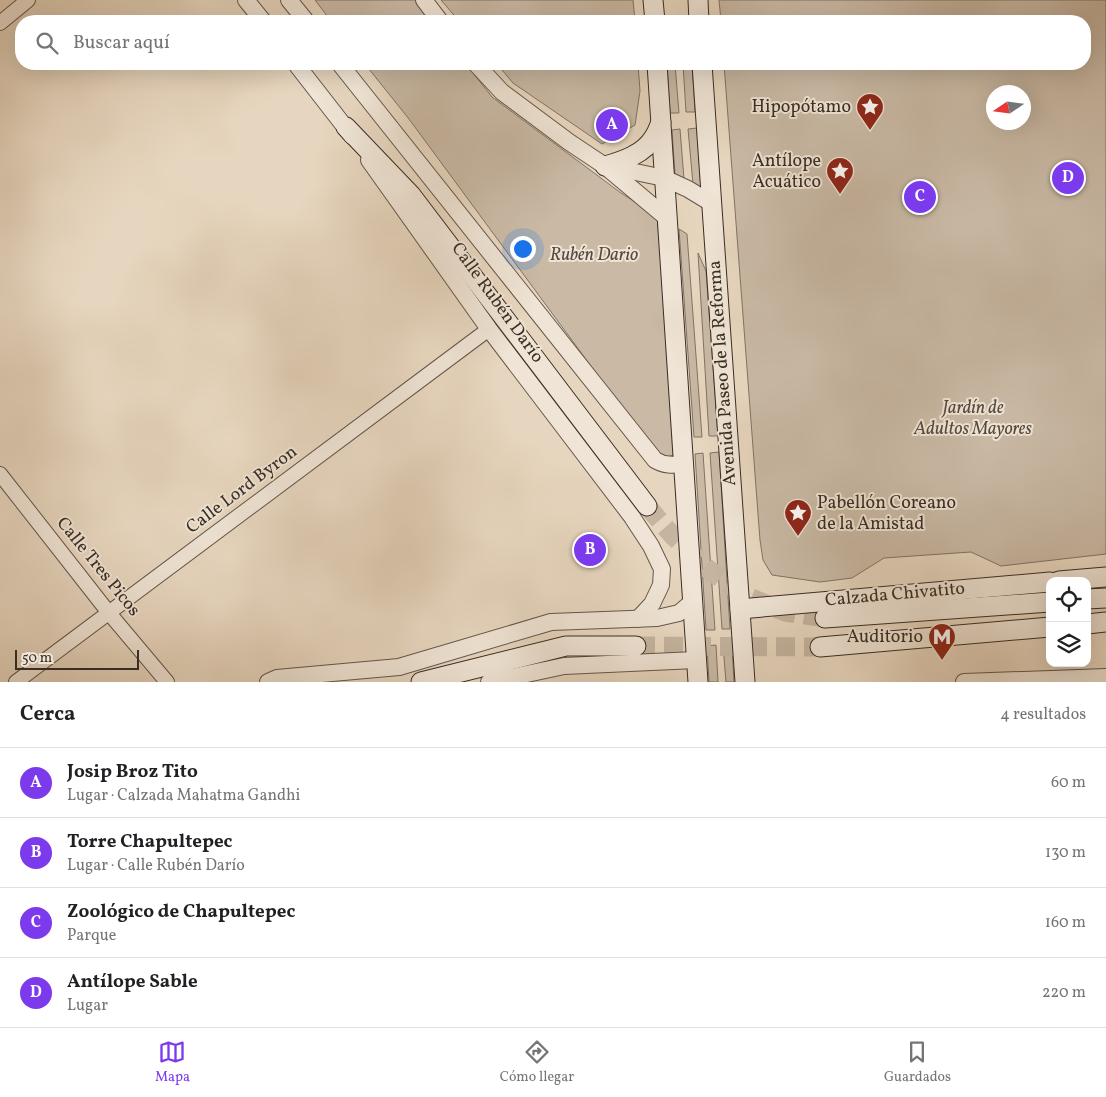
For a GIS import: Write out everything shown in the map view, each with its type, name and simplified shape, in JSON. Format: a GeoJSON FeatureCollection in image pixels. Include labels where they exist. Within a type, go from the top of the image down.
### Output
{"type":"FeatureCollection","features":[{"type":"Feature","properties":{"kind":"main road"},"geometry":{"type":"LineString","coordinates":[[654,0],[655,15]]}},
{"type":"Feature","properties":{"kind":"main road"},"geometry":{"type":"LineString","coordinates":[[698,0],[699,15]]}},
{"type":"Feature","properties":{"kind":"main road"},"geometry":{"type":"LineString","coordinates":[[657,70],[698,682]]}},
{"type":"Feature","properties":{"kind":"main road","name":"Avenida Paseo de la Reforma"},"geometry":{"type":"LineString","coordinates":[[702,70],[745,682]]}},
{"type":"Feature","properties":{"kind":"main road"},"geometry":{"type":"LineString","coordinates":[[605,166],[626,160],[642,151],[654,139],[661,122]]}},
{"type":"Feature","properties":{"kind":"main road"},"geometry":{"type":"LineString","coordinates":[[346,127],[411,195],[647,506]]}},
{"type":"Feature","properties":{"kind":"main road"},"geometry":{"type":"LineString","coordinates":[[1091,578],[1106,577]]}},
{"type":"Feature","properties":{"kind":"main road","name":"Calzada Chivatito"},"geometry":{"type":"LineString","coordinates":[[740,609],[1046,582]]}},
{"type":"Feature","properties":{"kind":"main road"},"geometry":{"type":"LineString","coordinates":[[1091,599],[1106,598]]}},
{"type":"Feature","properties":{"kind":"main road"},"geometry":{"type":"LineString","coordinates":[[825,618],[1046,602]]}},
{"type":"Feature","properties":{"kind":"main road"},"geometry":{"type":"LineString","coordinates":[[1091,624],[1106,622]]}},
{"type":"Feature","properties":{"kind":"main road"},"geometry":{"type":"LineString","coordinates":[[820,647],[1046,627]]}},
{"type":"Feature","properties":{"kind":"main road"},"geometry":{"type":"LineString","coordinates":[[421,682],[566,646],[636,646]]}},
{"type":"Feature","properties":{"kind":"street"},"geometry":{"type":"LineString","coordinates":[[0,23],[28,0]]}},
{"type":"Feature","properties":{"kind":"street"},"geometry":{"type":"LineString","coordinates":[[246,0],[258,15]]}},
{"type":"Feature","properties":{"kind":"street"},"geometry":{"type":"LineString","coordinates":[[289,0],[301,15]]}},
{"type":"Feature","properties":{"kind":"street"},"geometry":{"type":"LineString","coordinates":[[424,0],[435,15]]}},
{"type":"Feature","properties":{"kind":"street","name":"Calle Rubén Darío"},"geometry":{"type":"LineString","coordinates":[[301,70],[346,127],[489,328],[632,517],[651,546],[662,569],[661,586],[652,604],[638,619]]}},
{"type":"Feature","properties":{"kind":"street","name":"Calle Rubén Darío"},"geometry":{"type":"LineString","coordinates":[[345,70],[655,460],[669,466],[684,464]]}},
{"type":"Feature","properties":{"kind":"street"},"geometry":{"type":"LineString","coordinates":[[482,70],[502,92],[605,166],[667,218]]}},
{"type":"Feature","properties":{"kind":"street"},"geometry":{"type":"LineString","coordinates":[[605,166],[664,178],[711,202]]}},
{"type":"Feature","properties":{"kind":"street","name":"Calle Lord Byron"},"geometry":{"type":"LineString","coordinates":[[16,682],[489,328]]}},
{"type":"Feature","properties":{"kind":"street","name":"Calle Tres Picos"},"geometry":{"type":"LineString","coordinates":[[0,474],[167,682]]}},
{"type":"Feature","properties":{"kind":"street"},"geometry":{"type":"LineString","coordinates":[[268,682],[277,678],[399,667],[551,622],[657,618],[679,614],[693,601]]}},
{"type":"Feature","properties":{"kind":"street"},"geometry":{"type":"LineString","coordinates":[[490,682],[564,666],[696,660]]}},
{"type":"Feature","properties":{"kind":"street"},"geometry":{"type":"LineString","coordinates":[[964,682],[1106,677]]}},
{"type":"Feature","properties":{"kind":"green space"},"geometry":{"type":"Polygon","coordinates":[[[315,0],[416,0],[427,15],[326,15],[315,0]]]}},
{"type":"Feature","properties":{"kind":"green space"},"geometry":{"type":"Polygon","coordinates":[[[441,0],[633,0],[634,15],[454,15],[441,0]]]}},
{"type":"Feature","properties":{"kind":"green space","name":"Jardín de Adultos Mayores"},"geometry":{"type":"Polygon","coordinates":[[[719,0],[1106,0],[1106,554],[1001,566],[971,552],[884,558],[852,578],[820,582],[772,575],[763,560],[724,70],[1091,70],[1091,15],[720,15],[719,0]]]}},
{"type":"Feature","properties":{"kind":"green space","name":"Rubén Dario"},"geometry":{"type":"Polygon","coordinates":[[[370,70],[471,70],[492,97],[621,193],[657,216],[679,453],[665,458],[652,449],[409,119],[370,70]]]}},
{"type":"Feature","properties":{"kind":"green space"},"geometry":{"type":"Polygon","coordinates":[[[502,70],[638,70],[640,91],[635,125],[602,144],[513,83],[502,70]]]}},
{"type":"Feature","properties":{"kind":"green space"},"geometry":{"type":"Polygon","coordinates":[[[667,70],[675,70],[679,113],[670,113],[667,70]]]}},
{"type":"Feature","properties":{"kind":"green space"},"geometry":{"type":"Polygon","coordinates":[[[683,70],[692,70],[695,112],[686,112],[683,70]]]}},
{"type":"Feature","properties":{"kind":"green space"},"geometry":{"type":"Polygon","coordinates":[[[697,128],[701,190],[693,184],[688,129],[697,128]]]}},
{"type":"Feature","properties":{"kind":"green space"},"geometry":{"type":"Polygon","coordinates":[[[680,129],[684,179],[675,174],[672,130],[680,129]]]}},
{"type":"Feature","properties":{"kind":"green space"},"geometry":{"type":"Polygon","coordinates":[[[679,229],[687,234],[702,437],[694,437],[679,229]]]}},
{"type":"Feature","properties":{"kind":"green space"},"geometry":{"type":"Polygon","coordinates":[[[698,253],[706,271],[718,436],[709,436],[698,253]]]}},
{"type":"Feature","properties":{"kind":"green space"},"geometry":{"type":"Polygon","coordinates":[[[719,452],[730,629],[722,629],[710,453],[719,452]]]}},
{"type":"Feature","properties":{"kind":"green space"},"geometry":{"type":"Polygon","coordinates":[[[703,453],[715,630],[706,630],[695,454],[703,453]]]}},
{"type":"Feature","properties":{"kind":"green space"},"geometry":{"type":"Polygon","coordinates":[[[732,644],[734,682],[726,682],[723,645],[732,644]]]}},
{"type":"Feature","properties":{"kind":"green space"},"geometry":{"type":"Polygon","coordinates":[[[716,645],[718,682],[709,682],[707,646],[716,645]]]}},
{"type":"Feature","properties":{"kind":"tunnel"},"geometry":{"type":"LineString","coordinates":[[647,506],[673,536],[708,569],[742,594],[785,612],[825,618]]}},
{"type":"Feature","properties":{"kind":"tunnel"},"geometry":{"type":"LineString","coordinates":[[636,646],[820,647]]}},
{"type":"Feature","properties":{"kind":"place","name":"Josip Broz Tito"},"geometry":{"type":"Point","coordinates":[612,125]}},
{"type":"Feature","properties":{"kind":"place","name":"Hipopótamo"},"geometry":{"type":"Point","coordinates":[870,131]}},
{"type":"Feature","properties":{"kind":"place","name":"Antílope Sable"},"geometry":{"type":"Point","coordinates":[1068,178]}},
{"type":"Feature","properties":{"kind":"place","name":"Antílope Acuático"},"geometry":{"type":"Point","coordinates":[840,195]}},
{"type":"Feature","properties":{"kind":"place","name":"Zoológico de Chapultepec"},"geometry":{"type":"Point","coordinates":[920,197]}},
{"type":"Feature","properties":{"kind":"place","name":"Pabellón Coreano de la Amistad"},"geometry":{"type":"Point","coordinates":[798,537]}},
{"type":"Feature","properties":{"kind":"place","name":"Torre Chapultepec"},"geometry":{"type":"Point","coordinates":[590,550]}},
{"type":"Feature","properties":{"kind":"place","name":"Auditorio"},"geometry":{"type":"Point","coordinates":[942,661]}}]}
